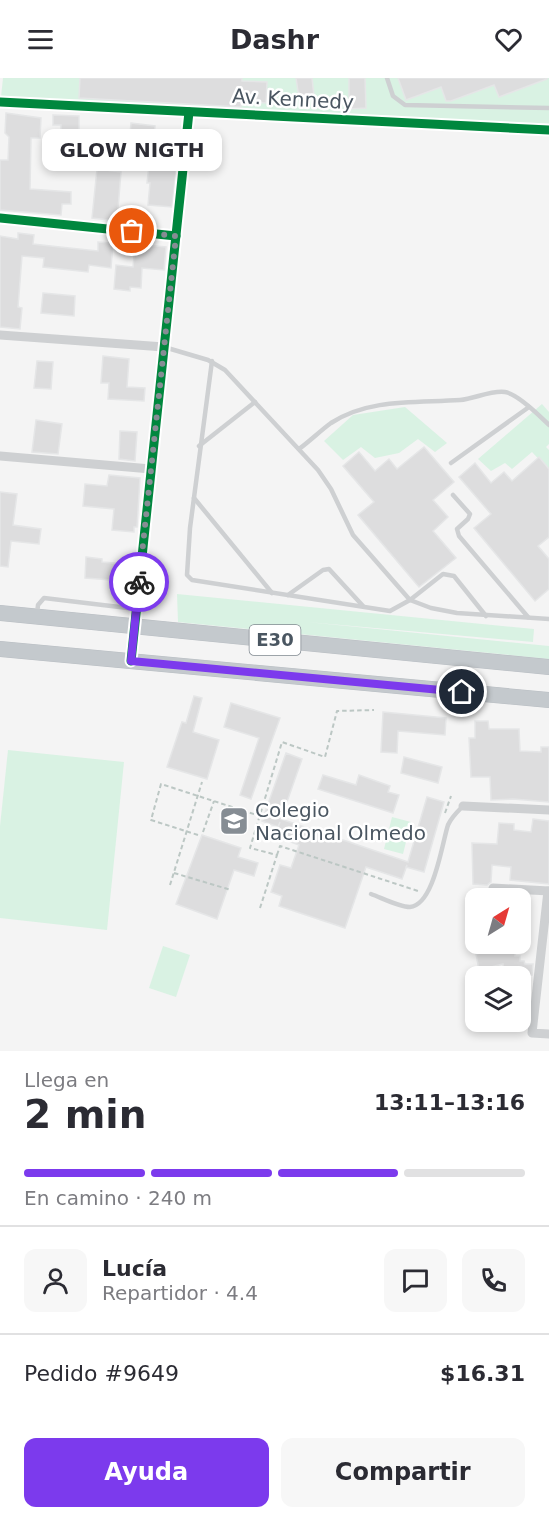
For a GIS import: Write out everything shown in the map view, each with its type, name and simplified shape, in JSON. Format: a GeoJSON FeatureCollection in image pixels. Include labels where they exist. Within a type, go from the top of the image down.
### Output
{"type":"FeatureCollection","features":[{"type":"Feature","properties":{"kind":"highway","name":"E30"},"geometry":{"type":"LineString","coordinates":[[0,614],[549,667]]}},
{"type":"Feature","properties":{"kind":"highway","name":"E30"},"geometry":{"type":"LineString","coordinates":[[0,649],[549,700]]}},
{"type":"Feature","properties":{"kind":"street","name":"Av. Kennedy"},"geometry":{"type":"LineString","coordinates":[[0,102],[549,130]]}},
{"type":"Feature","properties":{"kind":"street"},"geometry":{"type":"LineString","coordinates":[[131,661],[189,112]]}},
{"type":"Feature","properties":{"kind":"street"},"geometry":{"type":"LineString","coordinates":[[0,218],[176,236]]}},
{"type":"Feature","properties":{"kind":"street"},"geometry":{"type":"LineString","coordinates":[[0,335],[164,347]]}},
{"type":"Feature","properties":{"kind":"street"},"geometry":{"type":"LineString","coordinates":[[0,456],[151,469]]}},
{"type":"Feature","properties":{"kind":"street"},"geometry":{"type":"LineString","coordinates":[[463,806],[549,810]]}},
{"type":"Feature","properties":{"kind":"street"},"geometry":{"type":"LineString","coordinates":[[531,890],[548,891],[544,954],[532,1033],[549,1034]]}},
{"type":"Feature","properties":{"kind":"lane"},"geometry":{"type":"LineString","coordinates":[[387,78],[393,96],[405,105],[549,108]]}},
{"type":"Feature","properties":{"kind":"lane"},"geometry":{"type":"LineString","coordinates":[[164,347],[212,361],[225,370],[318,470],[331,489],[353,535],[410,600],[431,608],[486,616],[549,617]]}},
{"type":"Feature","properties":{"kind":"lane"},"geometry":{"type":"LineString","coordinates":[[212,361],[193,497],[187,575],[192,580],[390,611],[410,600],[443,574],[448,573],[454,576],[486,616]]}},
{"type":"Feature","properties":{"kind":"lane"},"geometry":{"type":"LineString","coordinates":[[299,449],[331,423],[356,411],[407,402],[462,400],[506,392],[529,407],[549,425]]}},
{"type":"Feature","properties":{"kind":"lane"},"geometry":{"type":"LineString","coordinates":[[199,447],[255,402]]}},
{"type":"Feature","properties":{"kind":"lane"},"geometry":{"type":"LineString","coordinates":[[451,463],[529,407]]}},
{"type":"Feature","properties":{"kind":"lane"},"geometry":{"type":"LineString","coordinates":[[453,495],[470,514],[458,529],[459,536],[528,617]]}},
{"type":"Feature","properties":{"kind":"lane"},"geometry":{"type":"LineString","coordinates":[[193,497],[272,594]]}},
{"type":"Feature","properties":{"kind":"lane"},"geometry":{"type":"LineString","coordinates":[[288,595],[323,570],[329,569],[363,606]]}},
{"type":"Feature","properties":{"kind":"lane"},"geometry":{"type":"LineString","coordinates":[[37,617],[38,605],[44,598],[136,609]]}},
{"type":"Feature","properties":{"kind":"lane"},"geometry":{"type":"LineString","coordinates":[[371,894],[408,907],[415,906],[423,899],[436,872],[449,823],[463,806]]}},
{"type":"Feature","properties":{"kind":"path"},"geometry":{"type":"LineString","coordinates":[[277,855],[250,848],[282,742],[325,757],[337,711],[374,710]]}},
{"type":"Feature","properties":{"kind":"path"},"geometry":{"type":"LineString","coordinates":[[170,885],[202,782]]}},
{"type":"Feature","properties":{"kind":"path"},"geometry":{"type":"LineString","coordinates":[[198,835],[151,820],[161,784],[260,816]]}},
{"type":"Feature","properties":{"kind":"path"},"geometry":{"type":"LineString","coordinates":[[444,818],[451,796]]}},
{"type":"Feature","properties":{"kind":"path"},"geometry":{"type":"LineString","coordinates":[[204,832],[214,801]]}},
{"type":"Feature","properties":{"kind":"path"},"geometry":{"type":"LineString","coordinates":[[260,908],[279,846],[412,891],[422,889]]}},
{"type":"Feature","properties":{"kind":"path"},"geometry":{"type":"LineString","coordinates":[[174,873],[231,890]]}},
{"type":"Feature","properties":{"kind":"green space"},"geometry":{"type":"Polygon","coordinates":[[[3,78],[549,78],[549,127],[1,97],[3,78]]]}},
{"type":"Feature","properties":{"kind":"green space"},"geometry":{"type":"Polygon","coordinates":[[[542,404],[549,412],[549,444],[546,447],[549,450],[549,470],[532,452],[512,469],[505,463],[491,471],[478,459],[542,404]]]}},
{"type":"Feature","properties":{"kind":"green space"},"geometry":{"type":"Polygon","coordinates":[[[405,407],[447,443],[435,452],[418,439],[399,453],[375,458],[361,447],[343,460],[324,441],[353,415],[405,407]]]}},
{"type":"Feature","properties":{"kind":"green space"},"geometry":{"type":"Polygon","coordinates":[[[177,594],[534,629],[533,642],[307,622],[549,646],[549,659],[178,622],[177,594]]]}},
{"type":"Feature","properties":{"kind":"green space"},"geometry":{"type":"Polygon","coordinates":[[[8,750],[124,762],[107,930],[0,918],[0,826],[8,750]]]}},
{"type":"Feature","properties":{"kind":"green space"},"geometry":{"type":"Polygon","coordinates":[[[392,817],[411,822],[403,854],[384,849],[392,817]]]}},
{"type":"Feature","properties":{"kind":"green space"},"geometry":{"type":"Polygon","coordinates":[[[163,946],[190,955],[176,997],[149,988],[163,946]]]}},
{"type":"Feature","properties":{"kind":"building"},"geometry":{"type":"Polygon","coordinates":[[[80,78],[242,78],[242,81],[267,82],[266,103],[241,101],[241,107],[79,98],[80,78]]]}},
{"type":"Feature","properties":{"kind":"building"},"geometry":{"type":"Polygon","coordinates":[[[296,78],[312,78],[314,96],[299,98],[296,78]]]}},
{"type":"Feature","properties":{"kind":"building"},"geometry":{"type":"Polygon","coordinates":[[[349,78],[365,78],[366,108],[349,109],[349,78]]]}},
{"type":"Feature","properties":{"kind":"building"},"geometry":{"type":"Polygon","coordinates":[[[398,78],[547,79],[499,97],[494,85],[446,101],[441,87],[406,100],[398,78]]]}},
{"type":"Feature","properties":{"kind":"building"},"geometry":{"type":"Polygon","coordinates":[[[6,113],[41,118],[40,138],[31,138],[30,189],[71,192],[71,204],[62,204],[61,215],[0,210],[0,160],[8,160],[9,137],[5,133],[6,113]]]}},
{"type":"Feature","properties":{"kind":"building"},"geometry":{"type":"Polygon","coordinates":[[[53,115],[79,116],[79,136],[98,137],[96,161],[77,160],[78,152],[61,152],[61,125],[53,125],[53,115]]]}},
{"type":"Feature","properties":{"kind":"building"},"geometry":{"type":"Polygon","coordinates":[[[131,123],[155,126],[153,145],[175,148],[173,166],[176,171],[172,207],[148,205],[150,183],[147,183],[151,148],[129,146],[131,123]]]}},
{"type":"Feature","properties":{"kind":"building"},"geometry":{"type":"Polygon","coordinates":[[[97,169],[121,172],[117,221],[92,218],[97,169]]]}},
{"type":"Feature","properties":{"kind":"building"},"geometry":{"type":"Polygon","coordinates":[[[18,233],[34,235],[33,244],[98,251],[98,242],[113,243],[111,268],[89,265],[88,272],[43,267],[44,258],[22,256],[18,307],[22,308],[20,329],[0,327],[0,236],[18,239],[18,233]]]}},
{"type":"Feature","properties":{"kind":"building"},"geometry":{"type":"Polygon","coordinates":[[[135,244],[166,247],[164,270],[142,268],[141,288],[130,287],[130,291],[114,289],[116,265],[133,267],[135,244]]]}},
{"type":"Feature","properties":{"kind":"building"},"geometry":{"type":"Polygon","coordinates":[[[43,293],[75,296],[74,316],[41,313],[43,293]]]}},
{"type":"Feature","properties":{"kind":"building"},"geometry":{"type":"Polygon","coordinates":[[[103,356],[129,359],[127,387],[145,388],[144,401],[108,399],[109,383],[101,383],[103,356]]]}},
{"type":"Feature","properties":{"kind":"building"},"geometry":{"type":"Polygon","coordinates":[[[37,361],[53,362],[51,389],[34,388],[37,361]]]}},
{"type":"Feature","properties":{"kind":"building"},"geometry":{"type":"Polygon","coordinates":[[[36,420],[62,424],[58,454],[32,452],[36,420]]]}},
{"type":"Feature","properties":{"kind":"building"},"geometry":{"type":"Polygon","coordinates":[[[120,431],[137,432],[135,461],[119,459],[120,431]]]}},
{"type":"Feature","properties":{"kind":"building"},"geometry":{"type":"Polygon","coordinates":[[[424,447],[454,482],[433,500],[448,517],[433,531],[456,558],[419,587],[358,515],[374,502],[343,466],[359,452],[375,471],[389,459],[397,469],[424,447]]]}},
{"type":"Feature","properties":{"kind":"building"},"geometry":{"type":"Polygon","coordinates":[[[539,457],[549,469],[549,537],[538,546],[549,559],[549,589],[535,601],[474,528],[491,514],[459,477],[475,463],[491,483],[504,472],[512,481],[539,457]]]}},
{"type":"Feature","properties":{"kind":"building"},"geometry":{"type":"Polygon","coordinates":[[[109,475],[140,478],[137,527],[134,527],[134,532],[112,530],[114,509],[83,506],[85,484],[107,486],[109,475]]]}},
{"type":"Feature","properties":{"kind":"building"},"geometry":{"type":"Polygon","coordinates":[[[0,492],[17,494],[13,525],[41,529],[39,544],[11,541],[8,567],[0,566],[0,492]]]}},
{"type":"Feature","properties":{"kind":"building"},"geometry":{"type":"Polygon","coordinates":[[[86,557],[102,559],[102,562],[126,564],[124,581],[85,578],[86,557]]]}},
{"type":"Feature","properties":{"kind":"building"},"geometry":{"type":"Polygon","coordinates":[[[194,696],[202,698],[193,732],[219,740],[207,779],[167,767],[182,722],[186,723],[194,696]]]}},
{"type":"Feature","properties":{"kind":"building"},"geometry":{"type":"Polygon","coordinates":[[[231,703],[280,718],[251,799],[240,795],[259,738],[224,727],[231,703]]]}},
{"type":"Feature","properties":{"kind":"building"},"geometry":{"type":"Polygon","coordinates":[[[383,712],[446,718],[445,735],[398,731],[397,753],[381,752],[383,712]]]}},
{"type":"Feature","properties":{"kind":"building"},"geometry":{"type":"Polygon","coordinates":[[[475,721],[488,721],[489,729],[519,729],[520,751],[541,752],[541,747],[549,747],[549,802],[491,800],[490,777],[471,777],[469,738],[475,738],[475,721]]]}},
{"type":"Feature","properties":{"kind":"building"},"geometry":{"type":"Polygon","coordinates":[[[286,753],[302,759],[281,819],[408,862],[427,797],[444,802],[424,872],[406,867],[402,879],[366,867],[345,928],[279,906],[282,896],[271,892],[280,865],[291,868],[299,845],[275,836],[280,822],[278,827],[262,821],[286,753]]]}},
{"type":"Feature","properties":{"kind":"building"},"geometry":{"type":"Polygon","coordinates":[[[404,757],[442,767],[438,783],[401,773],[404,757]]]}},
{"type":"Feature","properties":{"kind":"building"},"geometry":{"type":"Polygon","coordinates":[[[323,775],[356,785],[359,775],[390,786],[388,792],[399,795],[393,813],[318,789],[323,775]]]}},
{"type":"Feature","properties":{"kind":"building"},"geometry":{"type":"Polygon","coordinates":[[[533,819],[549,821],[549,884],[510,880],[511,867],[492,865],[491,882],[487,885],[473,884],[472,843],[497,844],[499,823],[514,824],[514,830],[531,832],[533,819]]]}},
{"type":"Feature","properties":{"kind":"building"},"geometry":{"type":"Polygon","coordinates":[[[202,835],[241,848],[238,857],[258,863],[254,876],[234,870],[217,919],[176,904],[202,835]]]}},
{"type":"Feature","properties":{"kind":"building"},"geometry":{"type":"Polygon","coordinates":[[[476,954],[515,954],[515,956],[520,956],[520,961],[524,961],[525,964],[533,964],[531,975],[531,966],[503,966],[503,964],[478,966],[476,954]]]}},
{"type":"Feature","properties":{"kind":"cycle path"},"geometry":{"type":"LineString","coordinates":[[0,102],[549,130]]}},
{"type":"Feature","properties":{"kind":"cycle path"},"geometry":{"type":"LineString","coordinates":[[131,661],[189,112]]}},
{"type":"Feature","properties":{"kind":"cycle path"},"geometry":{"type":"LineString","coordinates":[[0,218],[176,236]]}},
{"type":"Feature","properties":{"kind":"way so far"},"geometry":{"type":"LineString","coordinates":[[132,231],[176,236],[139,582]]}},
{"type":"Feature","properties":{"kind":"place","name":"GLOW NIGTH"},"geometry":{"type":"Point","coordinates":[132,231]}},
{"type":"Feature","properties":{"kind":"place","name":"Colegio Nacional Olmedo"},"geometry":{"type":"Point","coordinates":[234,821]}},
{"type":"Feature","properties":{"kind":"route"},"geometry":{"type":"LineString","coordinates":[[139,582],[131,661],[462,692]]}}]}
